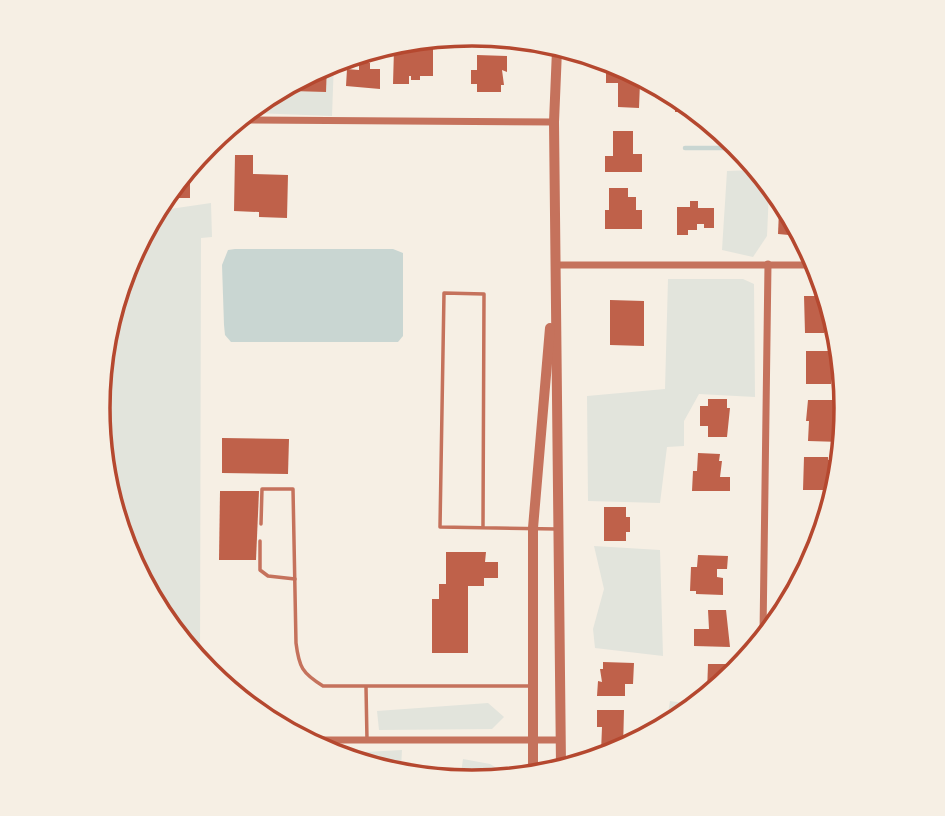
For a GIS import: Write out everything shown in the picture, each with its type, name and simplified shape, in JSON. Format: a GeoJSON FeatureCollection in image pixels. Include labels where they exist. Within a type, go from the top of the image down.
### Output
{"type":"FeatureCollection","features":[{"type":"Feature","properties":{"kind":"street"},"geometry":{"type":"LineString","coordinates":[[557,56],[554,122],[561,759]]}},
{"type":"Feature","properties":{"kind":"street"},"geometry":{"type":"LineString","coordinates":[[252,120],[554,122]]}},
{"type":"Feature","properties":{"kind":"street"},"geometry":{"type":"LineString","coordinates":[[763,625],[768,264]]}},
{"type":"Feature","properties":{"kind":"street"},"geometry":{"type":"LineString","coordinates":[[555,265],[805,265]]}},
{"type":"Feature","properties":{"kind":"street"},"geometry":{"type":"LineString","coordinates":[[533,765],[533,528],[555,265]]}},
{"type":"Feature","properties":{"kind":"street"},"geometry":{"type":"LineString","coordinates":[[327,740],[560,740]]}},
{"type":"Feature","properties":{"kind":"lane"},"geometry":{"type":"LineString","coordinates":[[483,527],[484,294],[444,293],[440,527],[557,528]]}},
{"type":"Feature","properties":{"kind":"lane"},"geometry":{"type":"LineString","coordinates":[[261,524],[262,489],[293,489],[298,663],[307,676],[323,687],[534,686]]}},
{"type":"Feature","properties":{"kind":"lane"},"geometry":{"type":"LineString","coordinates":[[260,541],[260,570],[268,576],[295,579]]}},
{"type":"Feature","properties":{"kind":"lane"},"geometry":{"type":"LineString","coordinates":[[366,687],[367,740]]}},
{"type":"Feature","properties":{"kind":"shaded area"},"geometry":{"type":"Polygon","coordinates":[[[334,73],[332,116],[262,113],[291,94],[334,73]]]}},
{"type":"Feature","properties":{"kind":"shaded area"},"geometry":{"type":"Polygon","coordinates":[[[746,170],[769,199],[767,236],[753,257],[722,250],[727,171],[746,170]]]}},
{"type":"Feature","properties":{"kind":"shaded area"},"geometry":{"type":"Polygon","coordinates":[[[211,203],[212,237],[201,238],[200,647],[171,609],[138,547],[122,502],[111,432],[113,361],[122,314],[147,248],[170,209],[211,203]]]}},
{"type":"Feature","properties":{"kind":"shaded area"},"geometry":{"type":"Polygon","coordinates":[[[393,249],[403,253],[403,336],[398,342],[231,342],[225,335],[222,265],[228,250],[393,249]]]}},
{"type":"Feature","properties":{"kind":"shaded area"},"geometry":{"type":"Polygon","coordinates":[[[668,279],[743,279],[754,284],[755,397],[699,394],[684,421],[684,446],[667,447],[660,503],[588,501],[587,396],[665,389],[668,279]]]}},
{"type":"Feature","properties":{"kind":"shaded area"},"geometry":{"type":"Polygon","coordinates":[[[594,546],[660,550],[663,656],[595,648],[593,629],[604,589],[594,546]]]}},
{"type":"Feature","properties":{"kind":"shaded area"},"geometry":{"type":"Polygon","coordinates":[[[670,701],[683,703],[674,709],[668,713],[670,701]]]}},
{"type":"Feature","properties":{"kind":"shaded area"},"geometry":{"type":"Polygon","coordinates":[[[488,703],[504,717],[492,729],[379,730],[377,711],[488,703]]]}},
{"type":"Feature","properties":{"kind":"shaded area"},"geometry":{"type":"Polygon","coordinates":[[[402,750],[401,764],[379,758],[360,752],[402,750]]]}},
{"type":"Feature","properties":{"kind":"shaded area"},"geometry":{"type":"Polygon","coordinates":[[[463,759],[490,764],[500,770],[496,770],[461,770],[463,759]]]}},
{"type":"Feature","properties":{"kind":"building"},"geometry":{"type":"Polygon","coordinates":[[[433,48],[433,76],[420,76],[420,80],[411,80],[409,76],[409,84],[393,84],[394,54],[433,48]]]}},
{"type":"Feature","properties":{"kind":"building"},"geometry":{"type":"Polygon","coordinates":[[[477,55],[507,56],[507,72],[502,70],[504,85],[501,85],[501,92],[477,92],[477,84],[471,84],[471,70],[477,70],[477,55]]]}},
{"type":"Feature","properties":{"kind":"building"},"geometry":{"type":"Polygon","coordinates":[[[363,63],[370,63],[370,69],[380,69],[380,89],[346,86],[347,69],[359,70],[359,64],[363,63]]]}},
{"type":"Feature","properties":{"kind":"building"},"geometry":{"type":"Polygon","coordinates":[[[606,71],[640,87],[639,108],[618,107],[618,83],[606,83],[606,71]]]}},
{"type":"Feature","properties":{"kind":"building"},"geometry":{"type":"Polygon","coordinates":[[[327,76],[326,92],[296,91],[327,76]]]}},
{"type":"Feature","properties":{"kind":"building"},"geometry":{"type":"Polygon","coordinates":[[[613,131],[633,131],[633,154],[642,154],[642,172],[605,172],[605,156],[613,156],[613,131]]]}},
{"type":"Feature","properties":{"kind":"building"},"geometry":{"type":"Polygon","coordinates":[[[235,155],[253,155],[253,174],[288,175],[287,218],[259,217],[259,212],[234,211],[235,155]]]}},
{"type":"Feature","properties":{"kind":"building"},"geometry":{"type":"Polygon","coordinates":[[[190,181],[190,198],[177,198],[190,181]]]}},
{"type":"Feature","properties":{"kind":"building"},"geometry":{"type":"Polygon","coordinates":[[[609,188],[628,188],[628,197],[636,197],[636,210],[642,210],[642,229],[605,229],[605,210],[609,210],[609,188]]]}},
{"type":"Feature","properties":{"kind":"building"},"geometry":{"type":"Polygon","coordinates":[[[690,201],[698,201],[698,208],[714,208],[714,228],[704,228],[704,224],[697,224],[697,230],[688,230],[688,235],[677,235],[677,207],[690,207],[690,201]]]}},
{"type":"Feature","properties":{"kind":"building"},"geometry":{"type":"Polygon","coordinates":[[[779,215],[791,235],[778,234],[779,215]]]}},
{"type":"Feature","properties":{"kind":"building"},"geometry":{"type":"Polygon","coordinates":[[[804,296],[818,296],[824,319],[824,333],[805,333],[804,296]]]}},
{"type":"Feature","properties":{"kind":"building"},"geometry":{"type":"Polygon","coordinates":[[[610,300],[644,301],[644,346],[610,345],[610,300]]]}},
{"type":"Feature","properties":{"kind":"building"},"geometry":{"type":"Polygon","coordinates":[[[806,351],[830,351],[831,384],[806,384],[806,351]]]}},
{"type":"Feature","properties":{"kind":"building"},"geometry":{"type":"Polygon","coordinates":[[[708,399],[727,399],[727,408],[730,408],[727,437],[708,437],[708,426],[700,426],[700,406],[708,406],[708,399]]]}},
{"type":"Feature","properties":{"kind":"building"},"geometry":{"type":"Polygon","coordinates":[[[808,400],[833,400],[833,442],[808,441],[809,421],[806,421],[808,400]]]}},
{"type":"Feature","properties":{"kind":"building"},"geometry":{"type":"Polygon","coordinates":[[[222,438],[289,439],[288,474],[222,473],[222,438]]]}},
{"type":"Feature","properties":{"kind":"building"},"geometry":{"type":"Polygon","coordinates":[[[698,453],[720,454],[720,477],[730,477],[730,491],[692,491],[693,471],[697,471],[698,453]]]}},
{"type":"Feature","properties":{"kind":"building"},"geometry":{"type":"Polygon","coordinates":[[[804,457],[828,457],[828,460],[831,460],[826,490],[803,490],[804,457]]]}},
{"type":"Feature","properties":{"kind":"building"},"geometry":{"type":"Polygon","coordinates":[[[220,491],[259,491],[256,560],[219,560],[220,491]]]}},
{"type":"Feature","properties":{"kind":"building"},"geometry":{"type":"Polygon","coordinates":[[[604,507],[626,507],[626,517],[630,517],[630,532],[626,532],[626,541],[604,541],[604,507]]]}},
{"type":"Feature","properties":{"kind":"building"},"geometry":{"type":"Polygon","coordinates":[[[446,552],[486,552],[485,562],[498,562],[498,578],[484,578],[484,586],[468,586],[468,653],[432,653],[432,599],[439,599],[439,584],[446,584],[446,552]]]}},
{"type":"Feature","properties":{"kind":"building"},"geometry":{"type":"Polygon","coordinates":[[[698,555],[728,556],[727,569],[717,569],[717,577],[723,578],[723,595],[696,594],[696,591],[690,591],[691,567],[697,567],[698,555]]]}},
{"type":"Feature","properties":{"kind":"building"},"geometry":{"type":"Polygon","coordinates":[[[708,610],[726,610],[730,647],[694,646],[694,629],[709,629],[708,610]]]}},
{"type":"Feature","properties":{"kind":"building"},"geometry":{"type":"Polygon","coordinates":[[[603,662],[634,663],[633,684],[625,684],[625,696],[597,696],[598,681],[602,682],[600,669],[603,669],[603,662]]]}},
{"type":"Feature","properties":{"kind":"building"},"geometry":{"type":"Polygon","coordinates":[[[708,664],[727,664],[727,666],[707,685],[708,664]]]}},
{"type":"Feature","properties":{"kind":"building"},"geometry":{"type":"Polygon","coordinates":[[[597,710],[624,710],[623,737],[601,747],[602,727],[597,727],[597,710]]]}},
{"type":"Feature","properties":{"kind":"waterway"},"geometry":{"type":"LineString","coordinates":[[685,148],[725,148]]}}]}
